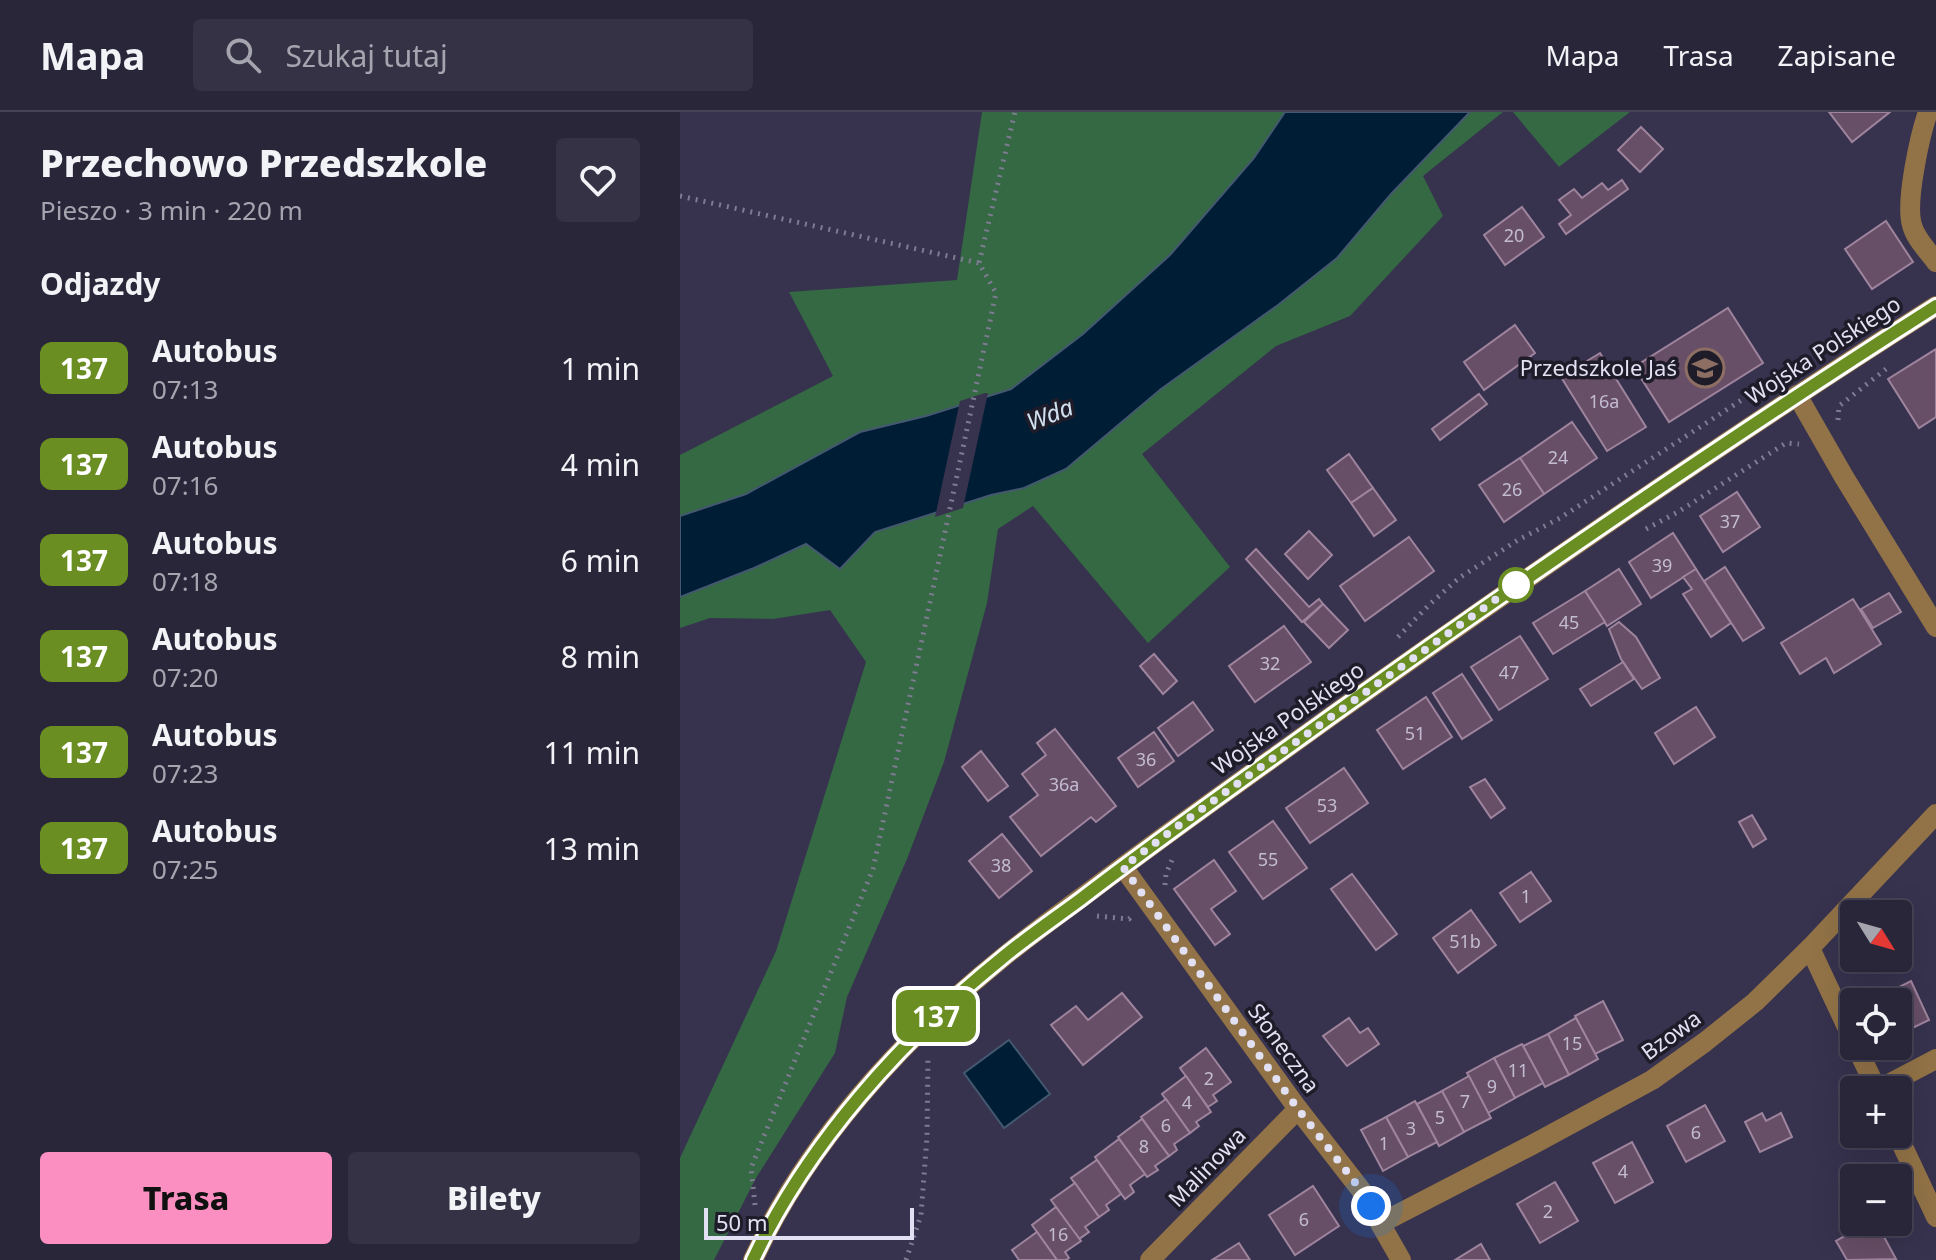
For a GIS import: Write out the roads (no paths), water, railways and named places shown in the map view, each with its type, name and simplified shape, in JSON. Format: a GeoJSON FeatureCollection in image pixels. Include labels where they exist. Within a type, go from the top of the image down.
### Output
{"type":"FeatureCollection","features":[{"type":"Feature","properties":{"kind":"street"},"geometry":{"type":"LineString","coordinates":[[1928,112],[1915,164],[1910,212],[1912,228],[1936,262]]}},
{"type":"Feature","properties":{"kind":"street","name":"Wojska Polskiego"},"geometry":{"type":"LineString","coordinates":[[753,1260],[797,1179],[822,1143],[894,1056],[1001,959],[1190,817],[1516,585],[1797,395],[1936,306]]}},
{"type":"Feature","properties":{"kind":"street"},"geometry":{"type":"LineString","coordinates":[[1797,395],[1936,627]]}},
{"type":"Feature","properties":{"kind":"street","name":"Bzowa"},"geometry":{"type":"LineString","coordinates":[[1381,1223],[1652,1080],[1705,1042],[1755,1002],[1810,948],[1936,814]]}},
{"type":"Feature","properties":{"kind":"street","name":"Słoneczna"},"geometry":{"type":"LineString","coordinates":[[1123,867],[1298,1109],[1361,1190],[1401,1260]]}},
{"type":"Feature","properties":{"kind":"street"},"geometry":{"type":"LineString","coordinates":[[1810,948],[1840,1012]]}},
{"type":"Feature","properties":{"kind":"street"},"geometry":{"type":"LineString","coordinates":[[1904,1076],[1936,1059]]}},
{"type":"Feature","properties":{"kind":"street","name":"Malinowa"},"geometry":{"type":"LineString","coordinates":[[1150,1260],[1298,1109]]}},
{"type":"Feature","properties":{"kind":"street"},"geometry":{"type":"LineString","coordinates":[[1904,1148],[1936,1217]]}},
{"type":"Feature","properties":{"kind":"water","name":"Wda"},"geometry":{"type":"Polygon","coordinates":[[[1285,112],[1470,112],[1391,194],[1337,258],[1278,305],[1161,389],[1066,469],[1024,488],[991,495],[875,532],[840,569],[806,544],[680,597],[680,516],[746,494],[860,432],[926,416],[1011,389],[1083,334],[1170,255],[1254,158],[1285,112]]]}},
{"type":"Feature","properties":{"kind":"water"},"geometry":{"type":"Polygon","coordinates":[[[1009,1040],[1050,1094],[1004,1128],[964,1073],[1009,1040]]]}},
{"type":"Feature","properties":{"kind":"place","name":"Przedszkole Jaś"},"geometry":{"type":"Point","coordinates":[1705,368]}}]}
